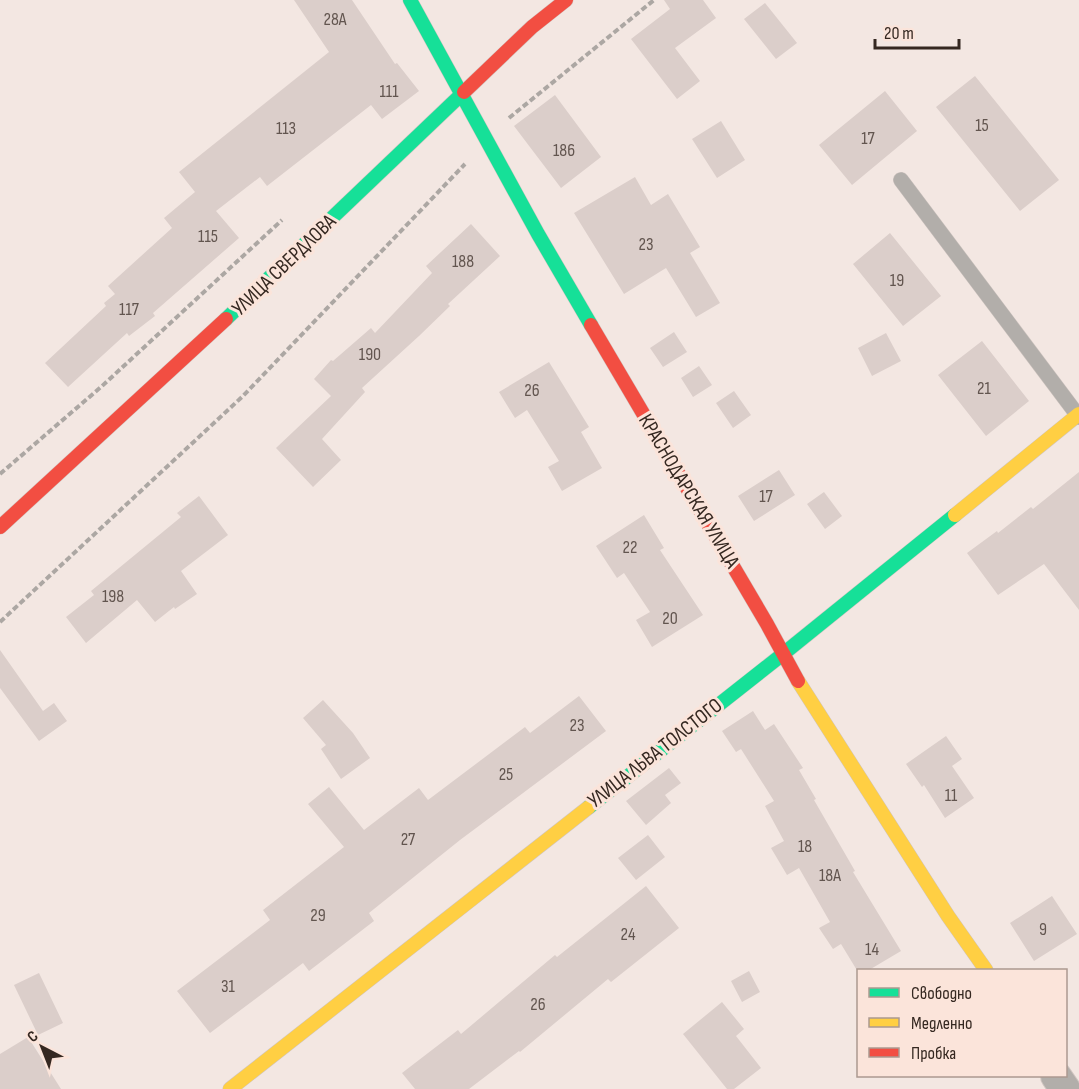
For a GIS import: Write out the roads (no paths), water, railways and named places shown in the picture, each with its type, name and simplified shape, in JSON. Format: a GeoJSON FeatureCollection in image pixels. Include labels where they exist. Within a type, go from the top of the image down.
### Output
{"type":"FeatureCollection","features":[{"type":"Feature","properties":{"kind":"street","name":"КРАСНОДАРСКАЯ УЛИЦА"},"geometry":{"type":"LineString","coordinates":[[410,0],[484,138],[550,254],[800,684],[948,916],[985,969]]}},
{"type":"Feature","properties":{"kind":"street","name":"УЛИЦА СВЕРДЛОВА"},"geometry":{"type":"LineString","coordinates":[[0,527],[234,312],[532,27],[566,0]]}},
{"type":"Feature","properties":{"kind":"street","name":"УЛИЦА ЛЬВА ТОЛСТОГО"},"geometry":{"type":"LineString","coordinates":[[230,1089],[783,654],[1078,416]]}},
{"type":"Feature","properties":{"kind":"lane"},"geometry":{"type":"LineString","coordinates":[[901,180],[1078,416]]}}]}
